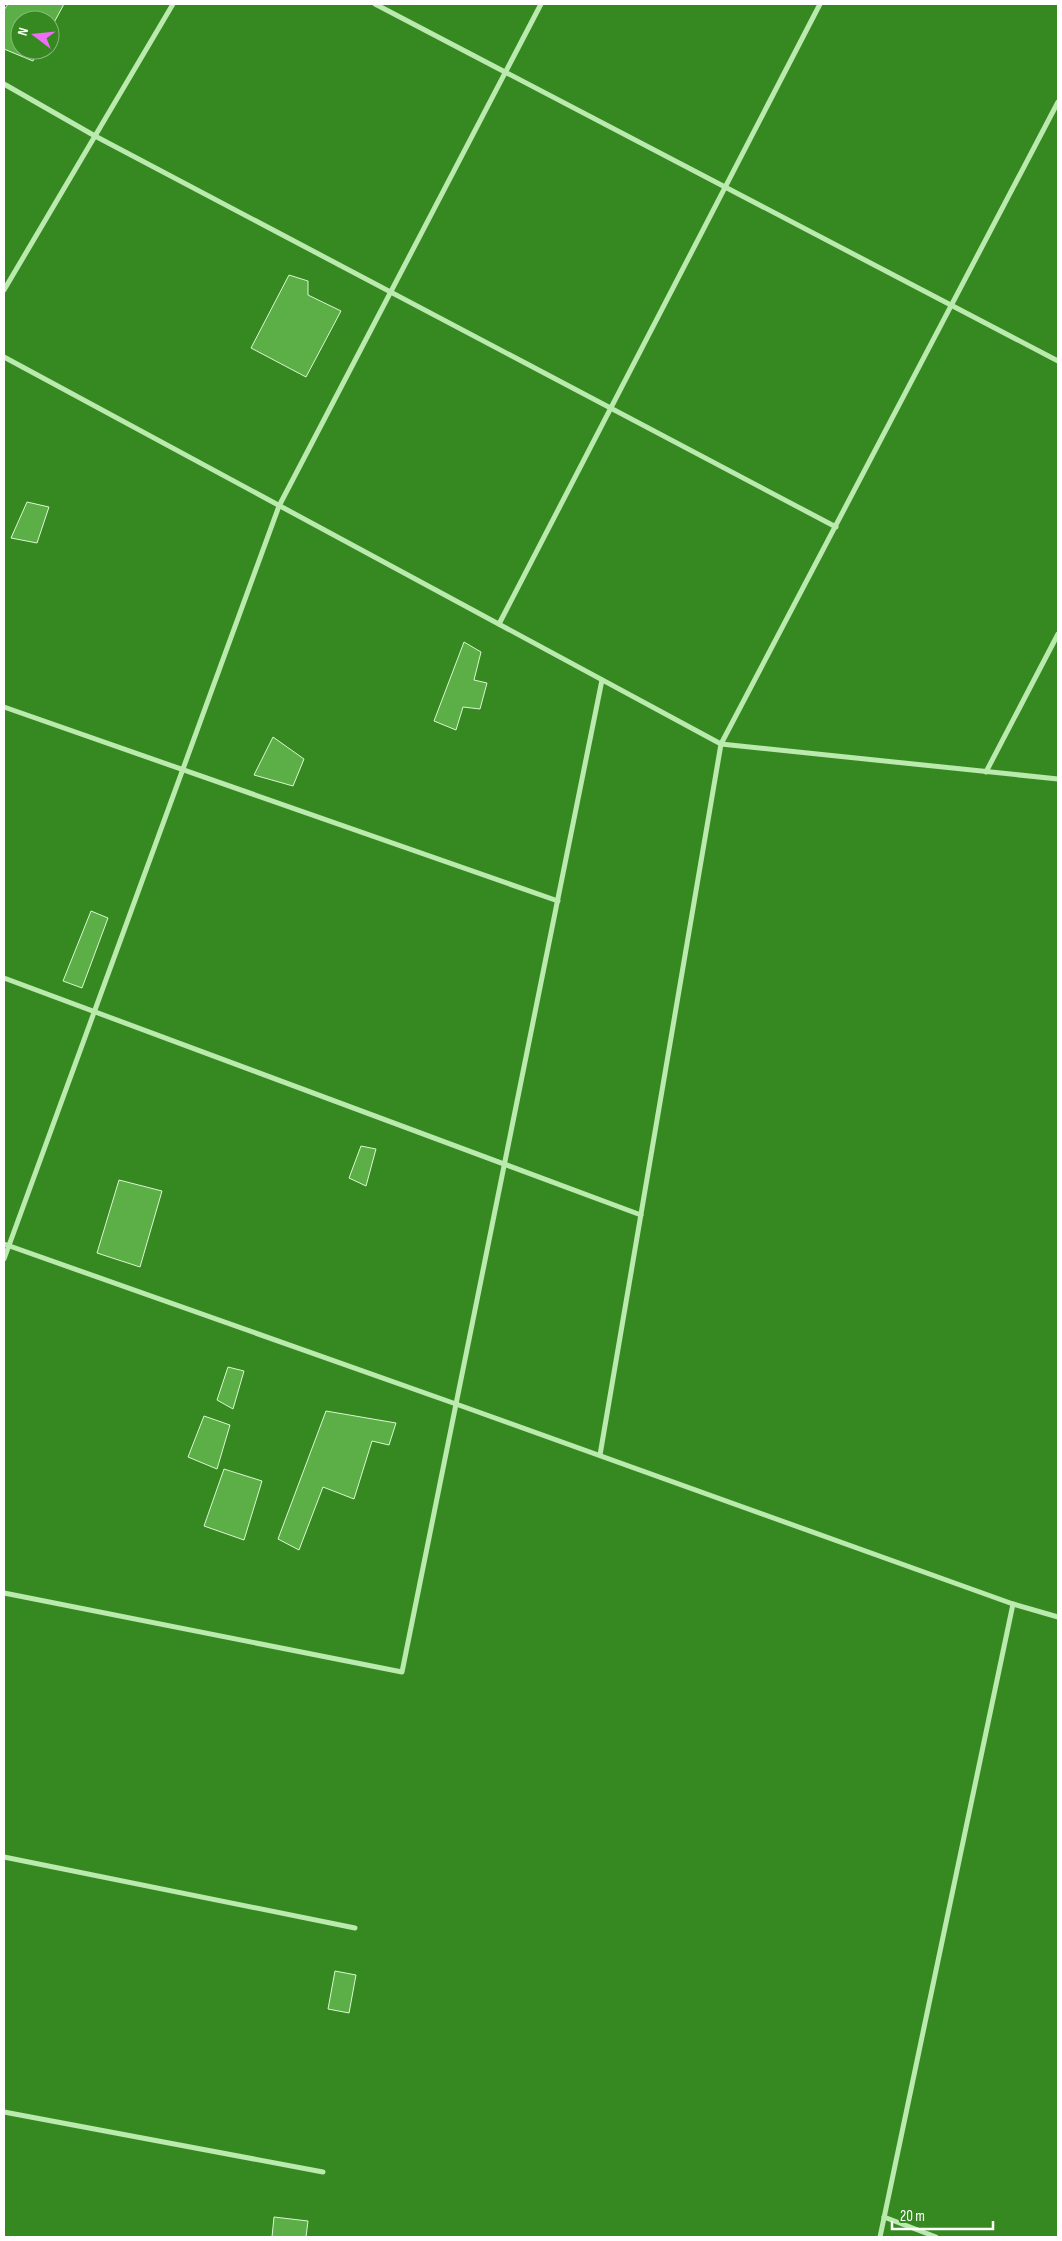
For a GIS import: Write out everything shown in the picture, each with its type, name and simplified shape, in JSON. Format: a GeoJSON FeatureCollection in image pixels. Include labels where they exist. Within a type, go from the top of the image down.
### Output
{"type":"FeatureCollection","features":[{"type":"Feature","properties":{"kind":"street"},"geometry":{"type":"LineString","coordinates":[[4,290],[173,4]]}},
{"type":"Feature","properties":{"kind":"street"},"geometry":{"type":"LineString","coordinates":[[375,4],[1058,361]]}},
{"type":"Feature","properties":{"kind":"street"},"geometry":{"type":"LineString","coordinates":[[4,1259],[6,1245],[94,1012],[279,506],[541,4]]}},
{"type":"Feature","properties":{"kind":"street"},"geometry":{"type":"LineString","coordinates":[[500,624],[820,4]]}},
{"type":"Feature","properties":{"kind":"street"},"geometry":{"type":"LineString","coordinates":[[4,84],[95,136],[836,527]]}},
{"type":"Feature","properties":{"kind":"street"},"geometry":{"type":"LineString","coordinates":[[600,1455],[722,744],[1058,102]]}},
{"type":"Feature","properties":{"kind":"street"},"geometry":{"type":"LineString","coordinates":[[4,357],[722,744],[1058,779]]}},
{"type":"Feature","properties":{"kind":"street"},"geometry":{"type":"LineString","coordinates":[[986,772],[1058,634]]}},
{"type":"Feature","properties":{"kind":"street"},"geometry":{"type":"LineString","coordinates":[[4,1593],[402,1672],[602,680]]}},
{"type":"Feature","properties":{"kind":"street"},"geometry":{"type":"LineString","coordinates":[[4,707],[558,901]]}},
{"type":"Feature","properties":{"kind":"street"},"geometry":{"type":"LineString","coordinates":[[4,978],[641,1215]]}},
{"type":"Feature","properties":{"kind":"street"},"geometry":{"type":"LineString","coordinates":[[6,1245],[600,1455],[1013,1604],[1058,1617]]}},
{"type":"Feature","properties":{"kind":"street"},"geometry":{"type":"LineString","coordinates":[[880,2237],[1013,1604]]}},
{"type":"Feature","properties":{"kind":"street"},"geometry":{"type":"LineString","coordinates":[[4,1857],[355,1928]]}},
{"type":"Feature","properties":{"kind":"street"},"geometry":{"type":"LineString","coordinates":[[4,2112],[323,2172]]}},
{"type":"Feature","properties":{"kind":"street"},"geometry":{"type":"LineString","coordinates":[[884,2218],[936,2237]]}},
{"type":"Feature","properties":{"kind":"building"},"geometry":{"type":"Polygon","coordinates":[[[8,4],[64,4],[60,11],[10,10],[10,51],[4,49],[4,10],[8,4]]]}},
{"type":"Feature","properties":{"kind":"building"},"geometry":{"type":"Polygon","coordinates":[[[289,275],[308,281],[308,295],[341,311],[306,377],[251,348],[289,275]]]}},
{"type":"Feature","properties":{"kind":"building"},"geometry":{"type":"Polygon","coordinates":[[[27,502],[49,507],[37,543],[11,538],[27,502]]]}},
{"type":"Feature","properties":{"kind":"building"},"geometry":{"type":"Polygon","coordinates":[[[464,642],[481,652],[474,680],[487,683],[480,709],[463,707],[456,730],[434,721],[464,642]]]}},
{"type":"Feature","properties":{"kind":"building"},"geometry":{"type":"Polygon","coordinates":[[[273,737],[304,759],[293,786],[254,775],[273,737]]]}},
{"type":"Feature","properties":{"kind":"building"},"geometry":{"type":"Polygon","coordinates":[[[91,911],[108,918],[82,988],[63,981],[91,911]]]}},
{"type":"Feature","properties":{"kind":"building"},"geometry":{"type":"Polygon","coordinates":[[[361,1146],[376,1149],[366,1186],[349,1178],[361,1146]]]}},
{"type":"Feature","properties":{"kind":"building"},"geometry":{"type":"Polygon","coordinates":[[[119,1180],[162,1191],[140,1267],[97,1253],[119,1180]]]}},
{"type":"Feature","properties":{"kind":"building"},"geometry":{"type":"Polygon","coordinates":[[[228,1367],[244,1371],[233,1409],[217,1400],[228,1367]]]}},
{"type":"Feature","properties":{"kind":"building"},"geometry":{"type":"Polygon","coordinates":[[[326,1411],[396,1423],[389,1445],[372,1441],[354,1499],[323,1487],[299,1550],[278,1539],[326,1411]]]}},
{"type":"Feature","properties":{"kind":"building"},"geometry":{"type":"Polygon","coordinates":[[[204,1416],[230,1425],[217,1469],[188,1457],[204,1416]]]}},
{"type":"Feature","properties":{"kind":"building"},"geometry":{"type":"Polygon","coordinates":[[[224,1469],[262,1481],[244,1540],[204,1526],[224,1469]]]}},
{"type":"Feature","properties":{"kind":"building"},"geometry":{"type":"Polygon","coordinates":[[[335,1971],[356,1975],[349,2013],[328,2009],[335,1971]]]}},
{"type":"Feature","properties":{"kind":"building"},"geometry":{"type":"Polygon","coordinates":[[[274,2217],[308,2221],[306,2237],[272,2237],[274,2217]]]}}]}
